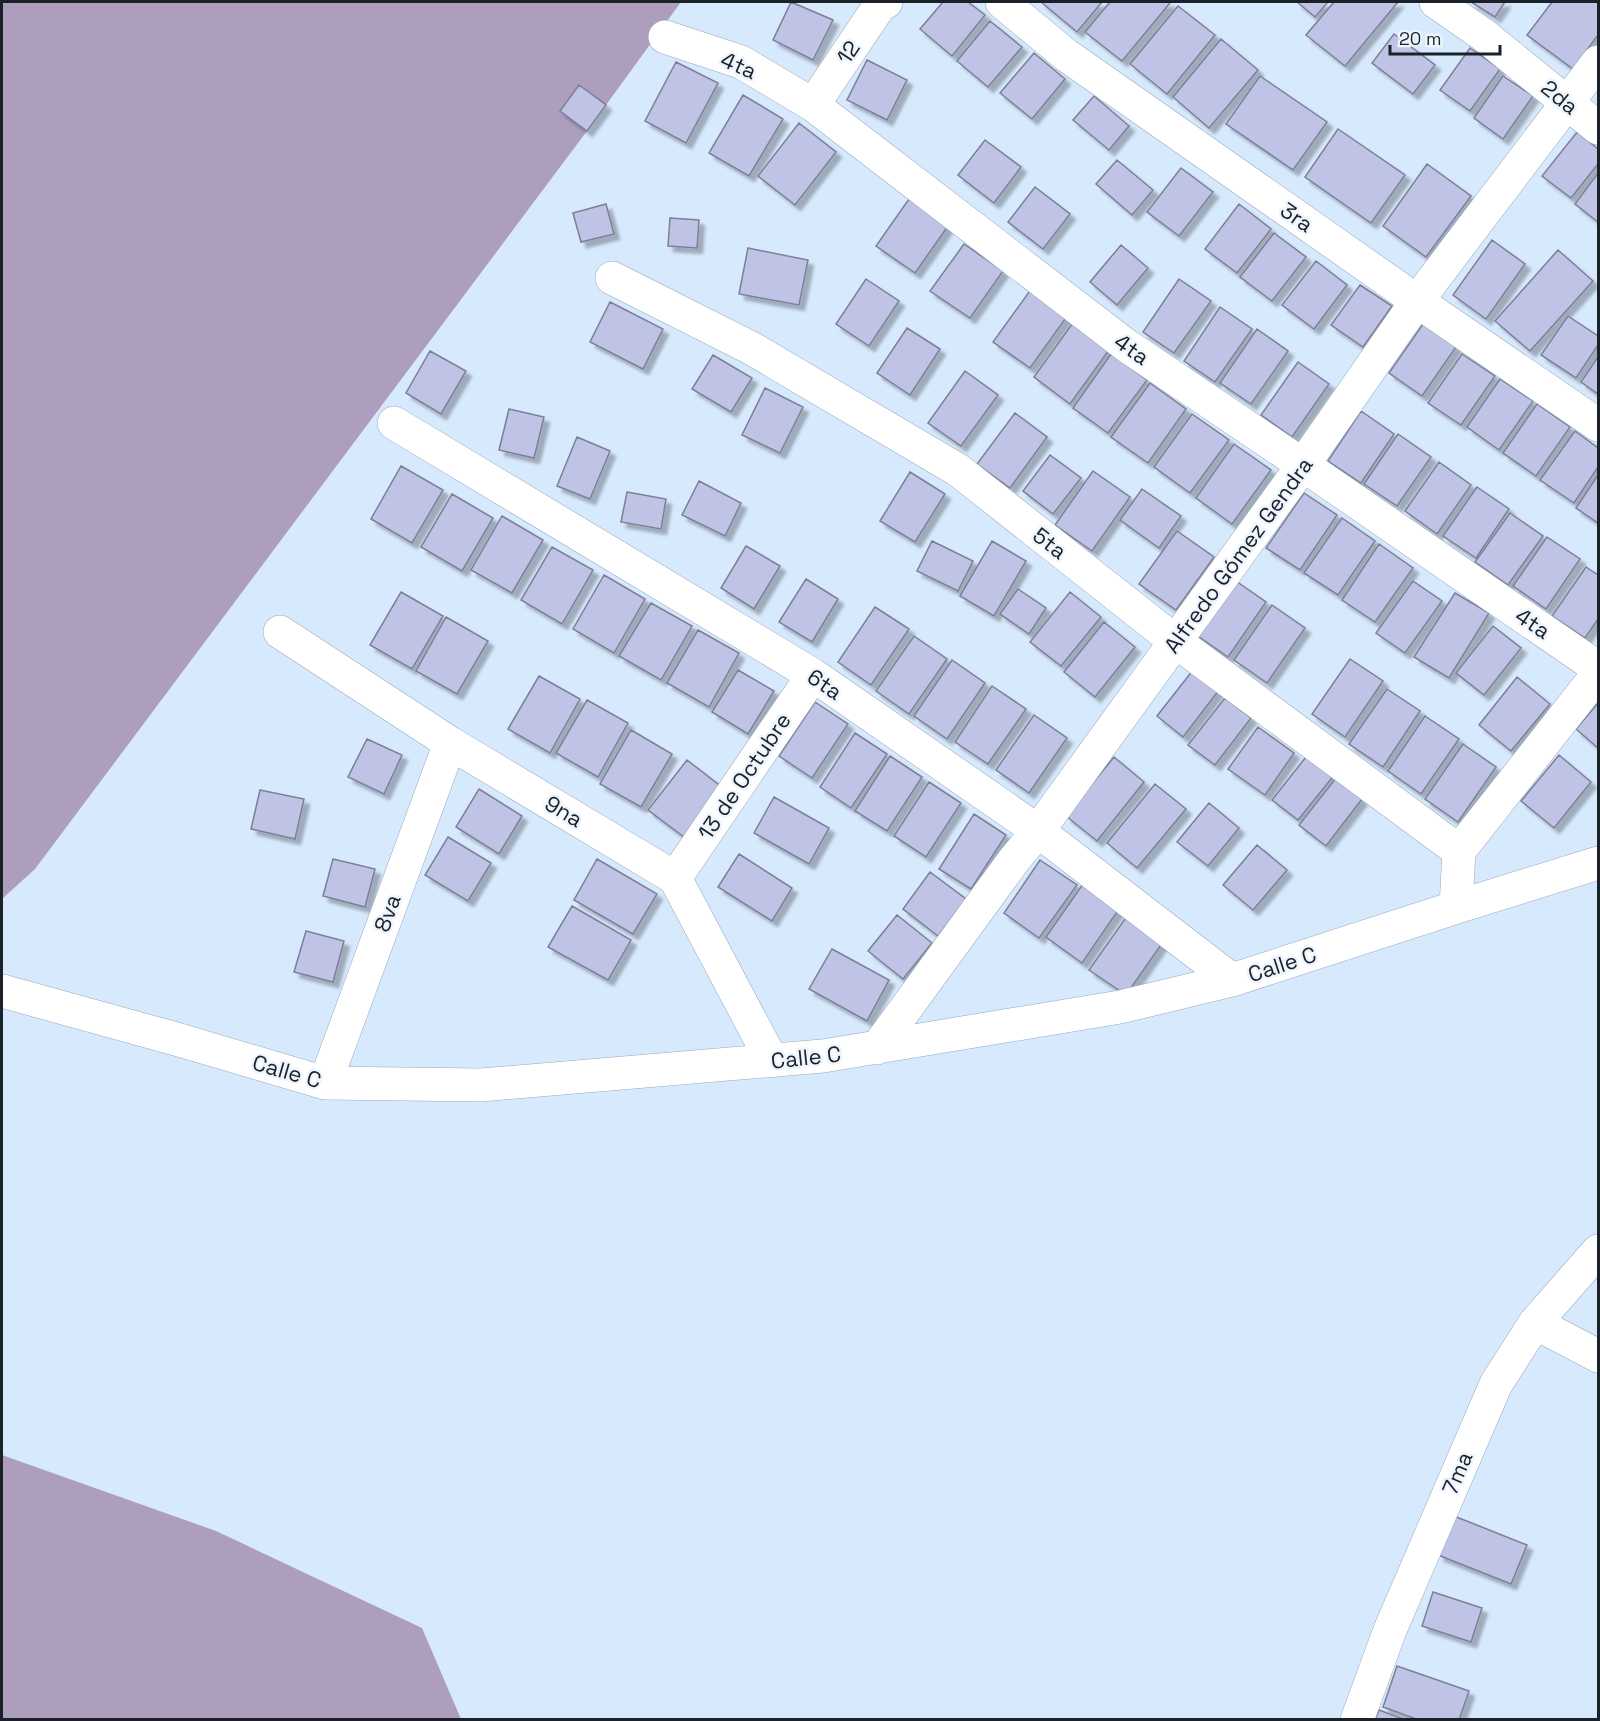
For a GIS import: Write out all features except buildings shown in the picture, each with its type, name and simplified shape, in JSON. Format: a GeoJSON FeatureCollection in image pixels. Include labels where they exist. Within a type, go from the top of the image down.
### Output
{"type":"FeatureCollection","features":[{"type":"Feature","properties":{"kind":"street","name":"12"},"geometry":{"type":"LineString","coordinates":[[813,105],[880,5],[886,2]]}},
{"type":"Feature","properties":{"kind":"street","name":"3ra"},"geometry":{"type":"LineString","coordinates":[[1002,2],[1066,55],[1417,301],[1599,425]]}},
{"type":"Feature","properties":{"kind":"street","name":"2da"},"geometry":{"type":"LineString","coordinates":[[1436,2],[1485,36],[1599,128]]}},
{"type":"Feature","properties":{"kind":"street","name":"4ta"},"geometry":{"type":"LineString","coordinates":[[665,37],[741,62],[813,105],[1127,346],[1599,668]]}},
{"type":"Feature","properties":{"kind":"street","name":"Alfredo Gómez Gendra"},"geometry":{"type":"LineString","coordinates":[[877,1047],[1014,860],[1038,831],[1303,465],[1417,301],[1599,62]]}},
{"type":"Feature","properties":{"kind":"street","name":"5ta"},"geometry":{"type":"LineString","coordinates":[[612,278],[751,348],[958,470],[1175,641],[1459,851]]}},
{"type":"Feature","properties":{"kind":"street","name":"6ta"},"geometry":{"type":"LineString","coordinates":[[394,423],[813,675],[1038,831],[1232,981]]}},
{"type":"Feature","properties":{"kind":"street","name":"9na"},"geometry":{"type":"LineString","coordinates":[[280,632],[450,743],[675,878]]}},
{"type":"Feature","properties":{"kind":"street"},"geometry":{"type":"LineString","coordinates":[[1456,908],[1459,851],[1599,674]]}},
{"type":"Feature","properties":{"kind":"street","name":"13 de Octubre"},"geometry":{"type":"LineString","coordinates":[[675,878],[813,675]]}},
{"type":"Feature","properties":{"kind":"street","name":"8va"},"geometry":{"type":"LineString","coordinates":[[325,1083],[450,743]]}},
{"type":"Feature","properties":{"kind":"street","name":"Calle C"},"geometry":{"type":"LineString","coordinates":[[2,991],[325,1083],[481,1085],[823,1056],[1120,1007],[1232,981],[1599,863]]}},
{"type":"Feature","properties":{"kind":"street"},"geometry":{"type":"LineString","coordinates":[[675,878],[772,1061]]}},
{"type":"Feature","properties":{"kind":"street","name":"7ma"},"geometry":{"type":"LineString","coordinates":[[1357,1719],[1390,1630],[1496,1384],[1535,1323],[1599,1251]]}},
{"type":"Feature","properties":{"kind":"street"},"geometry":{"type":"LineString","coordinates":[[1535,1323],[1599,1356]]}},
{"type":"Feature","properties":{"kind":"shaded area"},"geometry":{"type":"Polygon","coordinates":[[[2,2],[681,2],[35,869],[2,899],[2,2]]]}},
{"type":"Feature","properties":{"kind":"shaded area"},"geometry":{"type":"Polygon","coordinates":[[[2,1455],[216,1531],[422,1628],[461,1719],[2,1719],[2,1455]]]}}]}
